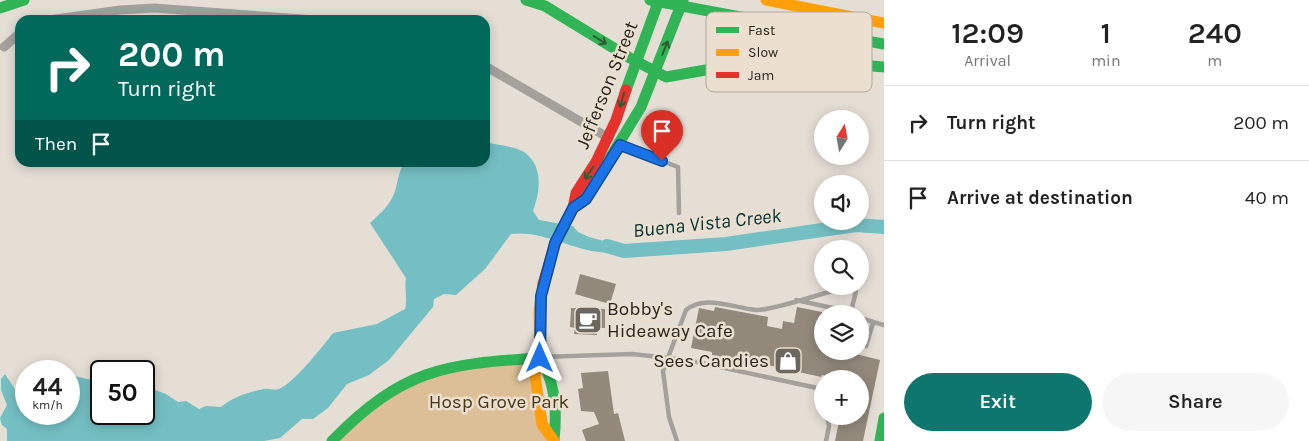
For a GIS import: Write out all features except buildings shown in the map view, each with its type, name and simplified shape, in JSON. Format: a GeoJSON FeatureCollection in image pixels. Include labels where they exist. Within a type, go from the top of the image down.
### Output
{"type":"FeatureCollection","features":[{"type":"Feature","properties":{"kind":"main road"},"geometry":{"type":"LineString","coordinates":[[0,8],[24,0]]}},
{"type":"Feature","properties":{"kind":"main road"},"geometry":{"type":"LineString","coordinates":[[526,0],[551,10],[635,61],[666,77],[706,70]]}},
{"type":"Feature","properties":{"kind":"main road"},"geometry":{"type":"LineString","coordinates":[[650,0],[714,12]]}},
{"type":"Feature","properties":{"kind":"main road","name":"Jefferson Street"},"geometry":{"type":"LineString","coordinates":[[554,440],[542,424],[538,411],[535,375],[540,358],[541,296],[550,258],[573,208],[576,193],[609,138],[635,61],[659,0]]}},
{"type":"Feature","properties":{"kind":"main road","name":"Jefferson Street"},"geometry":{"type":"LineString","coordinates":[[573,208],[586,199],[641,107],[683,0]]}},
{"type":"Feature","properties":{"kind":"main road"},"geometry":{"type":"LineString","coordinates":[[766,0],[828,12]]}},
{"type":"Feature","properties":{"kind":"main road"},"geometry":{"type":"LineString","coordinates":[[332,441],[363,410],[388,390],[412,377],[446,367],[478,361],[540,358]]}},
{"type":"Feature","properties":{"kind":"main road"},"geometry":{"type":"LineString","coordinates":[[882,436],[884,418]]}},
{"type":"Feature","properties":{"kind":"street"},"geometry":{"type":"LineString","coordinates":[[84,15],[154,8],[248,15]]}},
{"type":"Feature","properties":{"kind":"street"},"geometry":{"type":"LineString","coordinates":[[4,46],[15,36]]}},
{"type":"Feature","properties":{"kind":"street"},"geometry":{"type":"LineString","coordinates":[[490,69],[609,138]]}},
{"type":"Feature","properties":{"kind":"lane"},"geometry":{"type":"LineString","coordinates":[[620,145],[678,167],[679,213]]}},
{"type":"Feature","properties":{"kind":"lane"},"geometry":{"type":"LineString","coordinates":[[677,441],[668,417],[663,371],[686,310],[691,305],[708,302],[758,310],[842,288],[856,291],[854,305]]}},
{"type":"Feature","properties":{"kind":"lane"},"geometry":{"type":"LineString","coordinates":[[796,300],[818,305]]}},
{"type":"Feature","properties":{"kind":"lane"},"geometry":{"type":"LineString","coordinates":[[869,322],[884,325]]}},
{"type":"Feature","properties":{"kind":"lane"},"geometry":{"type":"LineString","coordinates":[[869,334],[872,323]]}},
{"type":"Feature","properties":{"kind":"lane"},"geometry":{"type":"LineString","coordinates":[[540,358],[632,354],[687,360],[814,388]]}},
{"type":"Feature","properties":{"kind":"lane"},"geometry":{"type":"LineString","coordinates":[[826,441],[829,425]]}},
{"type":"Feature","properties":{"kind":"green space","name":"Hosp Grove Park"},"geometry":{"type":"Polygon","coordinates":[[[536,362],[552,441],[339,441],[381,400],[413,382],[430,376],[465,369],[536,362]]]}},
{"type":"Feature","properties":{"kind":"water"},"geometry":{"type":"Polygon","coordinates":[[[490,143],[515,148],[524,152],[535,164],[539,188],[533,211],[539,220],[573,226],[578,232],[589,237],[622,246],[624,251],[609,253],[595,251],[539,236],[511,234],[485,269],[456,295],[444,294],[434,299],[433,307],[389,360],[369,375],[347,384],[328,408],[313,419],[302,419],[280,438],[264,441],[7,441],[7,429],[2,425],[0,418],[7,405],[1,390],[1,379],[5,374],[15,389],[15,425],[80,425],[80,377],[90,380],[90,425],[155,425],[155,390],[166,394],[178,402],[186,401],[199,409],[206,406],[221,407],[231,400],[258,390],[277,390],[292,380],[308,364],[333,333],[377,324],[405,309],[406,278],[370,223],[384,210],[395,190],[402,167],[490,167],[490,143]]]}},
{"type":"Feature","properties":{"kind":"waterway","name":"Buena Vista Creek"},"geometry":{"type":"LineString","coordinates":[[607,246],[624,251],[726,244],[856,225],[884,227]]}},
{"type":"Feature","properties":{"kind":"traffic: fast"},"geometry":{"type":"LineString","coordinates":[[0,8],[24,0]]}},
{"type":"Feature","properties":{"kind":"traffic: fast"},"geometry":{"type":"LineString","coordinates":[[526,0],[545,6],[630,58],[666,77],[706,70]]}},
{"type":"Feature","properties":{"kind":"traffic: fast"},"geometry":{"type":"LineString","coordinates":[[650,0],[714,12]]}},
{"type":"Feature","properties":{"kind":"traffic: fast"},"geometry":{"type":"LineString","coordinates":[[626,90],[659,0]]}},
{"type":"Feature","properties":{"kind":"traffic: fast"},"geometry":{"type":"LineString","coordinates":[[573,208],[585,199],[641,107],[683,0]]}},
{"type":"Feature","properties":{"kind":"traffic: fast"},"geometry":{"type":"LineString","coordinates":[[872,42],[884,44]]}},
{"type":"Feature","properties":{"kind":"traffic: fast"},"geometry":{"type":"LineString","coordinates":[[872,66],[884,67]]}},
{"type":"Feature","properties":{"kind":"traffic: fast"},"geometry":{"type":"LineString","coordinates":[[540,358],[549,377],[554,398],[554,440]]}},
{"type":"Feature","properties":{"kind":"traffic: fast"},"geometry":{"type":"LineString","coordinates":[[332,441],[357,417],[381,398],[403,385],[426,375],[477,363],[540,358]]}},
{"type":"Feature","properties":{"kind":"traffic: fast"},"geometry":{"type":"LineString","coordinates":[[880,441],[884,418]]}},
{"type":"Feature","properties":{"kind":"traffic: slow"},"geometry":{"type":"LineString","coordinates":[[766,0],[828,12]]}},
{"type":"Feature","properties":{"kind":"traffic: slow"},"geometry":{"type":"LineString","coordinates":[[872,21],[884,23]]}},
{"type":"Feature","properties":{"kind":"traffic: slow"},"geometry":{"type":"LineString","coordinates":[[543,284],[539,310],[540,358],[535,375],[542,424],[554,441]]}},
{"type":"Feature","properties":{"kind":"traffic: jam"},"geometry":{"type":"LineString","coordinates":[[543,284],[555,243],[573,208],[576,193],[596,162],[616,120],[626,90]]}},
{"type":"Feature","properties":{"kind":"place","name":"Bobby's Hideaway Cafe"},"geometry":{"type":"Point","coordinates":[588,320]}},
{"type":"Feature","properties":{"kind":"place","name":"Sees Candies"},"geometry":{"type":"Point","coordinates":[788,361]}},
{"type":"Feature","properties":{"kind":"route"},"geometry":{"type":"LineString","coordinates":[[540,358],[539,310],[543,284],[555,243],[573,208],[586,199],[620,145],[662,161]]}}]}
